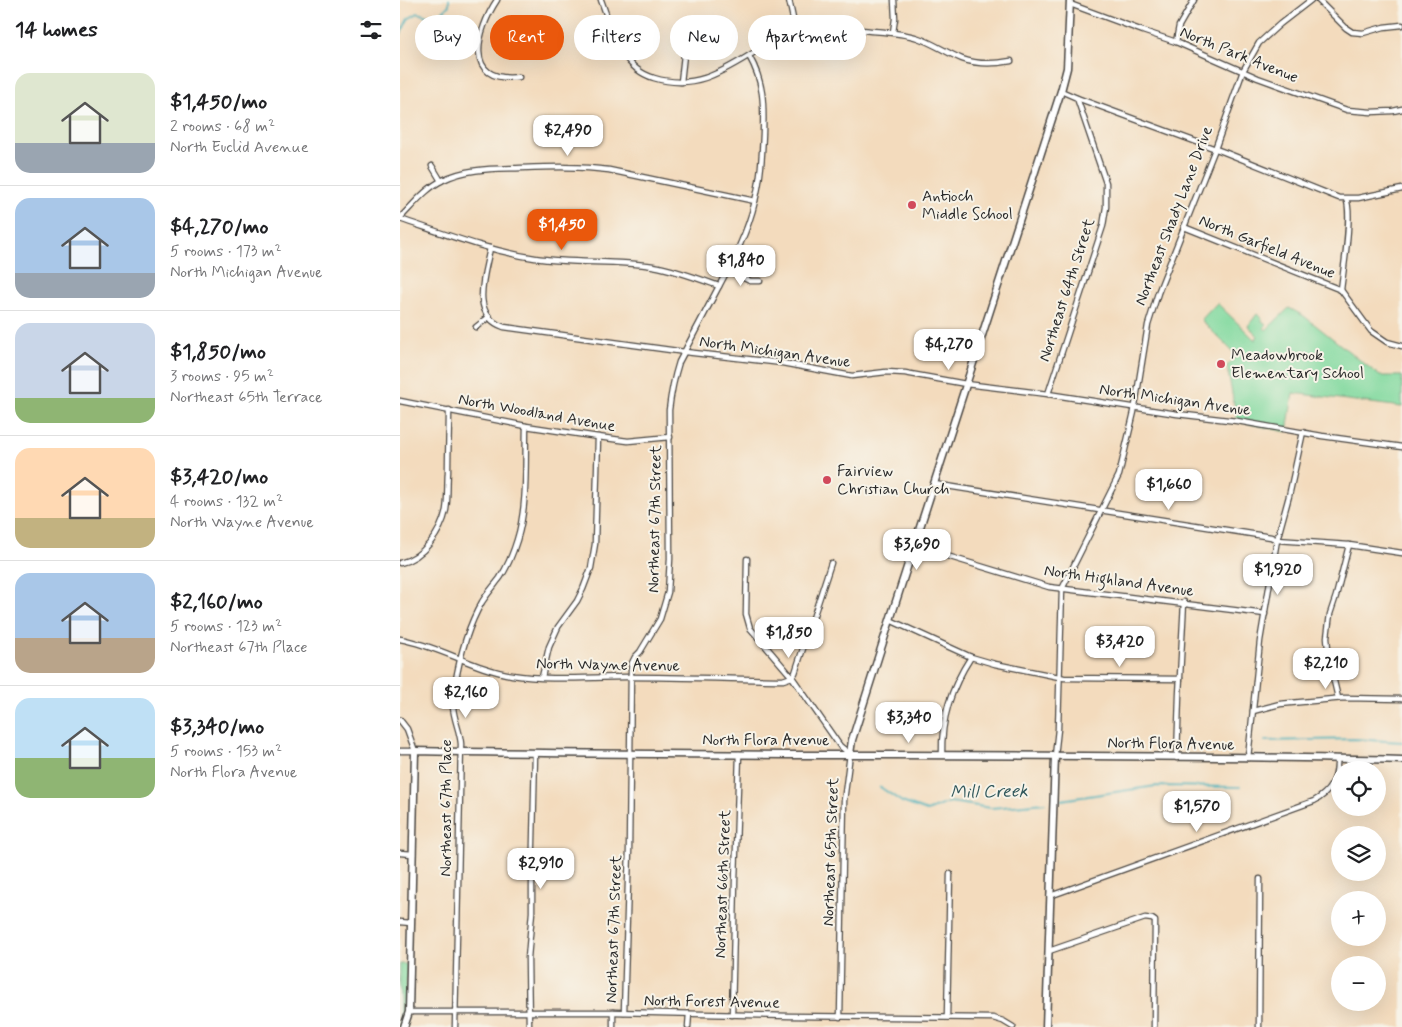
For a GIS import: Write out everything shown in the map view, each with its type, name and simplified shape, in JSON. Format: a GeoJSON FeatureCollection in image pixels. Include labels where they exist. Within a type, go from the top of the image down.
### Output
{"type":"FeatureCollection","features":[{"type":"Feature","properties":{"kind":"street"},"geometry":{"type":"LineString","coordinates":[[497,0],[485,22],[479,39],[480,58],[485,69],[495,76],[518,77]]}},
{"type":"Feature","properties":{"kind":"street"},"geometry":{"type":"LineString","coordinates":[[602,0],[620,49],[633,66],[647,76],[681,82],[698,80],[718,73],[748,57]]}},
{"type":"Feature","properties":{"kind":"street"},"geometry":{"type":"LineString","coordinates":[[789,0],[792,15]]}},
{"type":"Feature","properties":{"kind":"street"},"geometry":{"type":"LineString","coordinates":[[893,32],[895,18],[894,0]]}},
{"type":"Feature","properties":{"kind":"street"},"geometry":{"type":"LineString","coordinates":[[1176,42],[1179,26],[1194,0]]}},
{"type":"Feature","properties":{"kind":"street","name":"Northeast Shady Lane Drive"},"geometry":{"type":"LineString","coordinates":[[1046,1027],[1054,756],[1058,729],[1062,589],[1119,475],[1135,408],[1148,325],[1158,293],[1215,149],[1243,71],[1259,43],[1311,0]]}},
{"type":"Feature","properties":{"kind":"street"},"geometry":{"type":"LineString","coordinates":[[1318,0],[1352,32],[1363,33],[1402,25]]}},
{"type":"Feature","properties":{"kind":"street"},"geometry":{"type":"LineString","coordinates":[[1070,2],[1067,68],[1061,91],[1339,198],[1358,198],[1402,189]]}},
{"type":"Feature","properties":{"kind":"street","name":"North Park Avenue"},"geometry":{"type":"LineString","coordinates":[[1070,2],[1347,110],[1371,112],[1402,109]]}},
{"type":"Feature","properties":{"kind":"street"},"geometry":{"type":"LineString","coordinates":[[866,30],[893,32],[918,38],[962,59],[975,62],[997,64],[1010,61]]}},
{"type":"Feature","properties":{"kind":"street"},"geometry":{"type":"LineString","coordinates":[[681,82],[683,60]]}},
{"type":"Feature","properties":{"kind":"street","name":"Northeast 67th Street"},"geometry":{"type":"LineString","coordinates":[[624,1012],[631,753],[631,670],[634,660],[660,619],[668,592],[670,559],[671,390],[679,362],[728,270],[742,239],[755,201],[762,165],[764,118],[763,90],[751,60]]}},
{"type":"Feature","properties":{"kind":"street","name":"Northeast 65th Street"},"geometry":{"type":"LineString","coordinates":[[840,1017],[844,801],[852,740],[1061,91]]}},
{"type":"Feature","properties":{"kind":"street","name":"Northeast 64th Street"},"geometry":{"type":"LineString","coordinates":[[1048,394],[1103,226],[1106,208],[1106,183],[1077,98]]}},
{"type":"Feature","properties":{"kind":"street"},"geometry":{"type":"LineString","coordinates":[[432,166],[441,181]]}},
{"type":"Feature","properties":{"kind":"street"},"geometry":{"type":"LineString","coordinates":[[719,286],[689,275],[654,266],[545,259],[520,255],[490,248],[400,218],[427,191],[441,181],[455,174],[483,169],[571,167],[609,170],[755,201]]}},
{"type":"Feature","properties":{"kind":"street"},"geometry":{"type":"LineString","coordinates":[[1346,198],[1348,204],[1348,224],[1341,290],[1371,331],[1388,342],[1402,346]]}},
{"type":"Feature","properties":{"kind":"street","name":"North Garfield Avenue"},"geometry":{"type":"LineString","coordinates":[[1184,227],[1341,290]]}},
{"type":"Feature","properties":{"kind":"street"},"geometry":{"type":"LineString","coordinates":[[476,327],[489,317],[483,308],[482,292],[490,248]]}},
{"type":"Feature","properties":{"kind":"street"},"geometry":{"type":"LineString","coordinates":[[728,270],[750,281],[760,281]]}},
{"type":"Feature","properties":{"kind":"street","name":"North Michigan Avenue"},"geometry":{"type":"LineString","coordinates":[[489,317],[504,327],[795,365],[852,376],[896,372],[966,384],[1048,394],[1402,447]]}},
{"type":"Feature","properties":{"kind":"street","name":"North Woodland Avenue"},"geometry":{"type":"LineString","coordinates":[[400,401],[526,426],[628,441],[670,437]]}},
{"type":"Feature","properties":{"kind":"street"},"geometry":{"type":"LineString","coordinates":[[400,563],[414,558],[431,542],[440,527],[446,511],[449,410]]}},
{"type":"Feature","properties":{"kind":"street","name":"Northeast 67th Place"},"geometry":{"type":"LineString","coordinates":[[455,1027],[461,737],[452,702],[460,658],[470,625],[482,602],[508,564],[520,531],[524,500],[526,426]]}},
{"type":"Feature","properties":{"kind":"street"},"geometry":{"type":"LineString","coordinates":[[1248,758],[1260,641],[1277,540],[1303,432]]}},
{"type":"Feature","properties":{"kind":"street"},"geometry":{"type":"LineString","coordinates":[[542,677],[554,637],[562,620],[583,588],[591,568],[595,544],[598,437]]}},
{"type":"Feature","properties":{"kind":"street"},"geometry":{"type":"LineString","coordinates":[[934,484],[1271,537],[1277,540],[1349,545],[1402,553]]}},
{"type":"Feature","properties":{"kind":"street"},"geometry":{"type":"LineString","coordinates":[[1338,698],[1329,660],[1327,632],[1330,614],[1349,545]]}},
{"type":"Feature","properties":{"kind":"street","name":"North Highland Avenue"},"geometry":{"type":"LineString","coordinates":[[914,546],[1048,587],[1184,602],[1265,614]]}},
{"type":"Feature","properties":{"kind":"street"},"geometry":{"type":"LineString","coordinates":[[747,559],[746,614],[748,624],[754,634],[792,677],[840,746],[850,754]]}},
{"type":"Feature","properties":{"kind":"street"},"geometry":{"type":"LineString","coordinates":[[792,677],[796,672],[831,562]]}},
{"type":"Feature","properties":{"kind":"street"},"geometry":{"type":"LineString","coordinates":[[1178,758],[1184,602]]}},
{"type":"Feature","properties":{"kind":"street"},"geometry":{"type":"LineString","coordinates":[[890,620],[971,657],[995,664],[1060,677],[1180,678]]}},
{"type":"Feature","properties":{"kind":"street","name":"North Wayne Avenue"},"geometry":{"type":"LineString","coordinates":[[400,639],[418,643],[510,675],[783,680],[792,677]]}},
{"type":"Feature","properties":{"kind":"street"},"geometry":{"type":"LineString","coordinates":[[942,755],[942,735],[948,706],[959,678],[971,657]]}},
{"type":"Feature","properties":{"kind":"street"},"geometry":{"type":"LineString","coordinates":[[1254,711],[1280,704],[1338,698],[1402,699]]}},
{"type":"Feature","properties":{"kind":"street"},"geometry":{"type":"LineString","coordinates":[[400,720],[407,729],[415,751],[409,1012],[404,1027]]}},
{"type":"Feature","properties":{"kind":"street","name":"North Flora Avenue"},"geometry":{"type":"LineString","coordinates":[[400,751],[1402,760]]}},
{"type":"Feature","properties":{"kind":"street"},"geometry":{"type":"LineString","coordinates":[[529,1027],[528,958],[532,912],[536,753]]}},
{"type":"Feature","properties":{"kind":"street","name":"Northeast 66th Street"},"geometry":{"type":"LineString","coordinates":[[732,1015],[739,754]]}},
{"type":"Feature","properties":{"kind":"street"},"geometry":{"type":"LineString","coordinates":[[1050,896],[1314,801],[1325,794],[1333,783],[1337,773],[1337,759]]}},
{"type":"Feature","properties":{"kind":"street"},"geometry":{"type":"LineString","coordinates":[[400,853],[413,854]]}},
{"type":"Feature","properties":{"kind":"street"},"geometry":{"type":"LineString","coordinates":[[947,1017],[950,874]]}},
{"type":"Feature","properties":{"kind":"street"},"geometry":{"type":"LineString","coordinates":[[1259,1027],[1260,879]]}},
{"type":"Feature","properties":{"kind":"street"},"geometry":{"type":"LineString","coordinates":[[1048,951],[1145,918],[1155,921],[1154,1027]]}},
{"type":"Feature","properties":{"kind":"street"},"geometry":{"type":"LineString","coordinates":[[400,922],[411,923]]}},
{"type":"Feature","properties":{"kind":"street","name":"North Forest Avenue"},"geometry":{"type":"LineString","coordinates":[[409,1012],[624,1012],[993,1018],[1013,1027]]}},
{"type":"Feature","properties":{"kind":"street","name":"Northeast 67th Street"},"geometry":{"type":"LineString","coordinates":[[613,1012],[613,1027]]}},
{"type":"Feature","properties":{"kind":"street"},"geometry":{"type":"LineString","coordinates":[[688,1014],[688,1027]]}},
{"type":"Feature","properties":{"kind":"green space"},"geometry":{"type":"Polygon","coordinates":[[[1217,303],[1255,340],[1258,336],[1248,326],[1257,314],[1266,324],[1264,328],[1266,330],[1289,308],[1304,316],[1380,376],[1402,376],[1402,407],[1293,393],[1287,432],[1237,421],[1227,366],[1237,356],[1201,320],[1217,303]]]}},
{"type":"Feature","properties":{"kind":"green space"},"geometry":{"type":"Polygon","coordinates":[[[400,964],[407,964],[405,1004],[400,1027],[400,964]]]}},
{"type":"Feature","properties":{"kind":"waterway"},"geometry":{"type":"LineString","coordinates":[[400,35],[408,19],[418,13],[430,17],[439,16],[449,5],[449,0]]}},
{"type":"Feature","properties":{"kind":"waterway","name":"Mill Creek"},"geometry":{"type":"LineString","coordinates":[[1265,741],[1354,739],[1402,742]]}},
{"type":"Feature","properties":{"kind":"waterway","name":"Mill Creek"},"geometry":{"type":"LineString","coordinates":[[1061,800],[1156,786],[1240,787]]}},
{"type":"Feature","properties":{"kind":"waterway","name":"Mill Creek"},"geometry":{"type":"LineString","coordinates":[[880,787],[902,802],[927,811],[950,802],[991,808],[1045,803]]}},
{"type":"Feature","properties":{"kind":"place","name":"Antioch Middle School"},"geometry":{"type":"Point","coordinates":[912,205]}},
{"type":"Feature","properties":{"kind":"place","name":"Meadowbrook Elementary School"},"geometry":{"type":"Point","coordinates":[1221,364]}},
{"type":"Feature","properties":{"kind":"place","name":"Fairview Christian Church"},"geometry":{"type":"Point","coordinates":[827,480]}}]}
